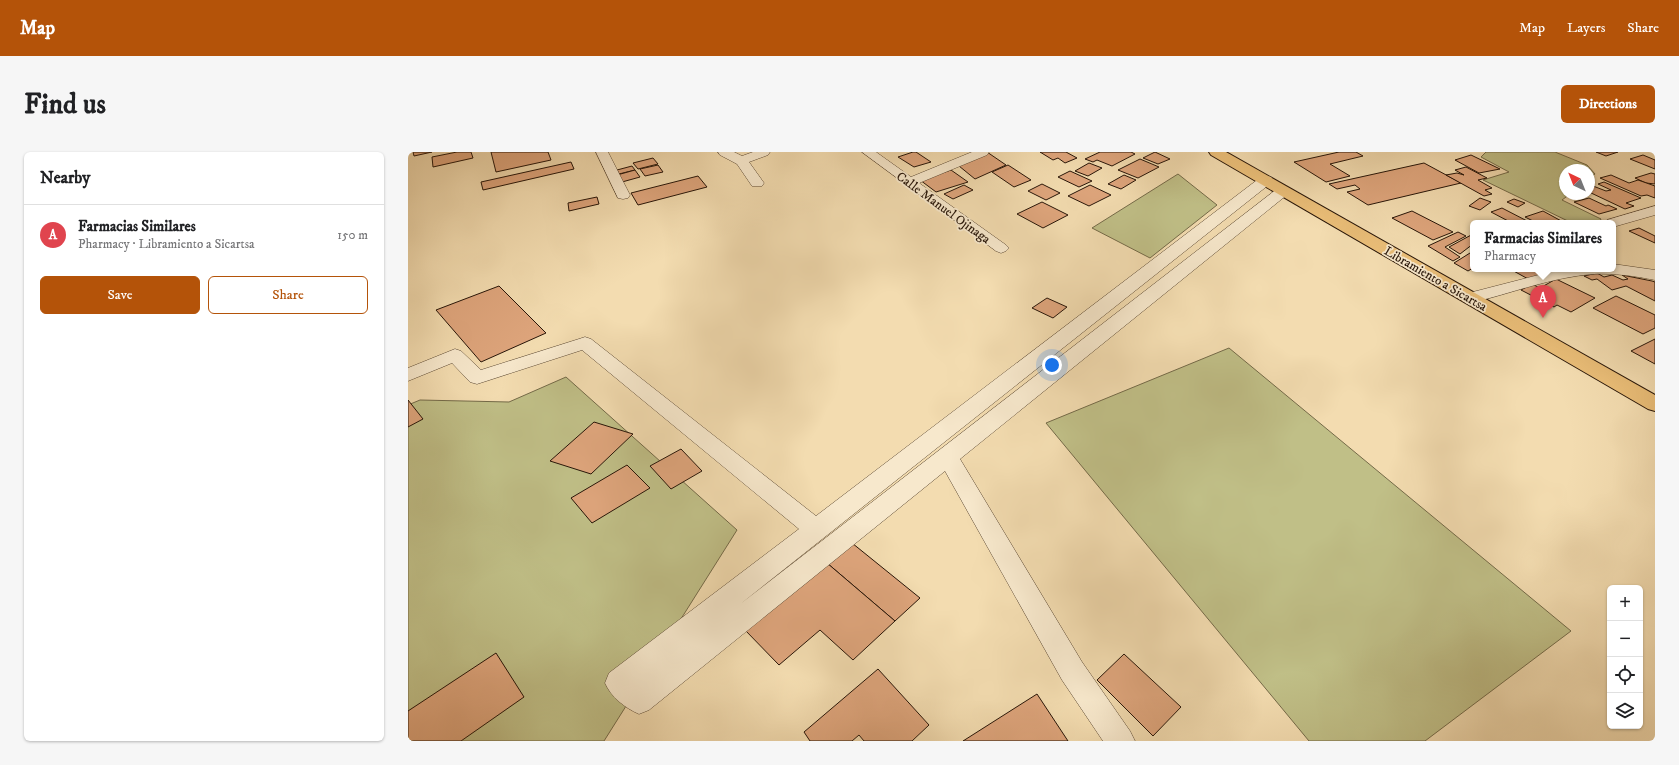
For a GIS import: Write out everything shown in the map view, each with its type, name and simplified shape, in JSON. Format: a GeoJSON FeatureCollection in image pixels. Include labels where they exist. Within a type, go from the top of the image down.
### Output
{"type":"FeatureCollection","features":[{"type":"Feature","properties":{"kind":"main road","name":"Libramiento a Sicartsa"},"geometry":{"type":"LineString","coordinates":[[1216,152],[1655,404]]}},
{"type":"Feature","properties":{"kind":"street"},"geometry":{"type":"LineString","coordinates":[[602,152],[623,195]]}},
{"type":"Feature","properties":{"kind":"street"},"geometry":{"type":"LineString","coordinates":[[724,152],[742,161],[757,183]]}},
{"type":"Feature","properties":{"kind":"street"},"geometry":{"type":"LineString","coordinates":[[742,161],[764,152]]}},
{"type":"Feature","properties":{"kind":"street","name":"Calle Manuel Ojinaga"},"geometry":{"type":"LineString","coordinates":[[870,152],[1001,248]]}},
{"type":"Feature","properties":{"kind":"street"},"geometry":{"type":"LineString","coordinates":[[910,182],[983,152]]}},
{"type":"Feature","properties":{"kind":"street"},"geometry":{"type":"LineString","coordinates":[[1274,186],[947,456],[639,700],[619,683],[816,530],[1274,186]]}},
{"type":"Feature","properties":{"kind":"street"},"geometry":{"type":"LineString","coordinates":[[1616,222],[1655,210]]}},
{"type":"Feature","properties":{"kind":"street"},"geometry":{"type":"LineString","coordinates":[[1616,266],[1655,275]]}},
{"type":"Feature","properties":{"kind":"street"},"geometry":{"type":"LineString","coordinates":[[1471,298],[1570,272]]}},
{"type":"Feature","properties":{"kind":"street"},"geometry":{"type":"LineString","coordinates":[[408,375],[455,354],[477,378],[585,343],[816,530]]}},
{"type":"Feature","properties":{"kind":"street"},"geometry":{"type":"LineString","coordinates":[[947,456],[1072,671],[1120,741]]}},
{"type":"Feature","properties":{"kind":"shaded area"},"geometry":{"type":"Polygon","coordinates":[[[1486,152],[1555,152],[1585,164],[1559,164],[1559,200],[1562,200],[1600,220],[1566,220],[1483,180],[1509,172],[1481,157],[1486,152]]]}},
{"type":"Feature","properties":{"kind":"shaded area"},"geometry":{"type":"Polygon","coordinates":[[[1178,174],[1217,205],[1150,258],[1092,228],[1178,174]]]}},
{"type":"Feature","properties":{"kind":"shaded area"},"geometry":{"type":"Polygon","coordinates":[[[1229,348],[1571,631],[1425,741],[1309,741],[1046,423],[1229,348]]]}},
{"type":"Feature","properties":{"kind":"shaded area"},"geometry":{"type":"Polygon","coordinates":[[[566,377],[737,530],[604,741],[408,741],[408,405],[420,400],[509,402],[566,377]]]}},
{"type":"Feature","properties":{"kind":"building"},"geometry":{"type":"Polygon","coordinates":[[[413,152],[432,152],[414,156],[413,152]]]}},
{"type":"Feature","properties":{"kind":"building"},"geometry":{"type":"Polygon","coordinates":[[[457,152],[471,152],[473,158],[433,167],[432,157],[457,152]]]}},
{"type":"Feature","properties":{"kind":"building"},"geometry":{"type":"Polygon","coordinates":[[[491,152],[548,152],[551,160],[496,172],[491,152]]]}},
{"type":"Feature","properties":{"kind":"building"},"geometry":{"type":"Polygon","coordinates":[[[916,152],[931,162],[914,167],[898,157],[916,152]]]}},
{"type":"Feature","properties":{"kind":"building"},"geometry":{"type":"Polygon","coordinates":[[[987,152],[1006,165],[975,179],[959,166],[987,152]]]}},
{"type":"Feature","properties":{"kind":"building"},"geometry":{"type":"Polygon","coordinates":[[[1040,152],[1066,152],[1077,158],[1065,163],[1058,158],[1053,160],[1040,152]]]}},
{"type":"Feature","properties":{"kind":"building"},"geometry":{"type":"Polygon","coordinates":[[[1100,152],[1131,152],[1135,154],[1112,166],[1097,160],[1093,162],[1085,159],[1100,152]]]}},
{"type":"Feature","properties":{"kind":"building"},"geometry":{"type":"Polygon","coordinates":[[[1155,152],[1170,159],[1158,164],[1143,158],[1155,152]]]}},
{"type":"Feature","properties":{"kind":"building"},"geometry":{"type":"Polygon","coordinates":[[[1339,152],[1356,152],[1363,156],[1330,164],[1350,176],[1326,182],[1294,162],[1339,152]]]}},
{"type":"Feature","properties":{"kind":"building"},"geometry":{"type":"Polygon","coordinates":[[[1596,152],[1618,152],[1606,156],[1596,152]]]}},
{"type":"Feature","properties":{"kind":"building"},"geometry":{"type":"Polygon","coordinates":[[[1471,155],[1500,169],[1479,173],[1455,160],[1471,155]]]}},
{"type":"Feature","properties":{"kind":"building"},"geometry":{"type":"Polygon","coordinates":[[[1643,155],[1655,160],[1655,169],[1630,159],[1643,155]]]}},
{"type":"Feature","properties":{"kind":"building"},"geometry":{"type":"Polygon","coordinates":[[[653,158],[658,164],[638,169],[633,163],[653,158]]]}},
{"type":"Feature","properties":{"kind":"building"},"geometry":{"type":"Polygon","coordinates":[[[1140,159],[1159,167],[1138,178],[1118,170],[1140,159]]]}},
{"type":"Feature","properties":{"kind":"building"},"geometry":{"type":"Polygon","coordinates":[[[571,162],[574,169],[483,190],[481,182],[571,162]]]}},
{"type":"Feature","properties":{"kind":"building"},"geometry":{"type":"Polygon","coordinates":[[[1089,163],[1102,168],[1088,176],[1075,171],[1089,163]]]}},
{"type":"Feature","properties":{"kind":"building"},"geometry":{"type":"Polygon","coordinates":[[[1424,163],[1461,183],[1368,205],[1347,192],[1360,189],[1355,185],[1337,189],[1329,184],[1424,163]]]}},
{"type":"Feature","properties":{"kind":"building"},"geometry":{"type":"Polygon","coordinates":[[[658,165],[663,172],[645,176],[640,169],[658,165]]]}},
{"type":"Feature","properties":{"kind":"building"},"geometry":{"type":"Polygon","coordinates":[[[1008,165],[1031,180],[1014,187],[992,172],[1008,165]]]}},
{"type":"Feature","properties":{"kind":"building"},"geometry":{"type":"Polygon","coordinates":[[[632,166],[635,170],[619,174],[617,170],[632,166]]]}},
{"type":"Feature","properties":{"kind":"building"},"geometry":{"type":"Polygon","coordinates":[[[1466,167],[1487,178],[1478,180],[1492,188],[1485,190],[1492,194],[1484,196],[1446,175],[1457,173],[1464,175],[1455,170],[1466,167]]]}},
{"type":"Feature","properties":{"kind":"building"},"geometry":{"type":"Polygon","coordinates":[[[635,170],[640,177],[622,182],[617,175],[635,170]]]}},
{"type":"Feature","properties":{"kind":"building"},"geometry":{"type":"Polygon","coordinates":[[[951,170],[968,182],[936,192],[920,180],[951,170]]]}},
{"type":"Feature","properties":{"kind":"building"},"geometry":{"type":"Polygon","coordinates":[[[1070,171],[1092,181],[1079,187],[1058,177],[1070,171]]]}},
{"type":"Feature","properties":{"kind":"building"},"geometry":{"type":"Polygon","coordinates":[[[1651,173],[1655,174],[1655,184],[1646,183],[1635,178],[1651,173]]]}},
{"type":"Feature","properties":{"kind":"building"},"geometry":{"type":"Polygon","coordinates":[[[1124,175],[1136,180],[1121,189],[1108,184],[1124,175]]]}},
{"type":"Feature","properties":{"kind":"building"},"geometry":{"type":"Polygon","coordinates":[[[1611,175],[1629,183],[1638,180],[1655,186],[1655,198],[1647,195],[1641,196],[1600,178],[1611,175]]]}},
{"type":"Feature","properties":{"kind":"building"},"geometry":{"type":"Polygon","coordinates":[[[698,176],[707,187],[638,205],[631,193],[698,176]]]}},
{"type":"Feature","properties":{"kind":"building"},"geometry":{"type":"Polygon","coordinates":[[[1604,182],[1641,198],[1626,203],[1634,206],[1625,209],[1595,195],[1595,187],[1606,191],[1611,190],[1598,184],[1604,182]]]}},
{"type":"Feature","properties":{"kind":"building"},"geometry":{"type":"Polygon","coordinates":[[[1042,184],[1060,193],[1046,200],[1028,191],[1042,184]]]}},
{"type":"Feature","properties":{"kind":"building"},"geometry":{"type":"Polygon","coordinates":[[[964,185],[973,190],[953,199],[944,194],[964,185]]]}},
{"type":"Feature","properties":{"kind":"building"},"geometry":{"type":"Polygon","coordinates":[[[1090,185],[1111,195],[1089,206],[1068,196],[1090,185]]]}},
{"type":"Feature","properties":{"kind":"building"},"geometry":{"type":"Polygon","coordinates":[[[597,197],[599,204],[569,211],[568,203],[597,197]]]}},
{"type":"Feature","properties":{"kind":"building"},"geometry":{"type":"Polygon","coordinates":[[[1480,198],[1491,202],[1480,210],[1469,206],[1480,198]]]}},
{"type":"Feature","properties":{"kind":"building"},"geometry":{"type":"Polygon","coordinates":[[[1514,199],[1525,203],[1518,207],[1507,202],[1514,199]]]}},
{"type":"Feature","properties":{"kind":"building"},"geometry":{"type":"Polygon","coordinates":[[[1582,200],[1593,200],[1617,209],[1599,214],[1574,202],[1582,200]]]}},
{"type":"Feature","properties":{"kind":"building"},"geometry":{"type":"Polygon","coordinates":[[[1042,202],[1068,215],[1043,228],[1017,214],[1042,202]]]}},
{"type":"Feature","properties":{"kind":"building"},"geometry":{"type":"Polygon","coordinates":[[[1502,208],[1525,220],[1506,220],[1491,212],[1502,208]]]}},
{"type":"Feature","properties":{"kind":"building"},"geometry":{"type":"Polygon","coordinates":[[[1412,211],[1453,232],[1433,240],[1392,218],[1412,211]]]}},
{"type":"Feature","properties":{"kind":"building"},"geometry":{"type":"Polygon","coordinates":[[[1543,211],[1560,220],[1531,220],[1525,217],[1543,211]]]}},
{"type":"Feature","properties":{"kind":"building"},"geometry":{"type":"Polygon","coordinates":[[[1639,228],[1655,236],[1655,243],[1629,231],[1639,228]]]}},
{"type":"Feature","properties":{"kind":"building"},"geometry":{"type":"Polygon","coordinates":[[[1458,232],[1466,236],[1445,247],[1460,257],[1453,261],[1428,246],[1458,232]]]}},
{"type":"Feature","properties":{"kind":"building"},"geometry":{"type":"Polygon","coordinates":[[[1470,236],[1470,246],[1460,254],[1449,247],[1470,236]]]}},
{"type":"Feature","properties":{"kind":"building"},"geometry":{"type":"Polygon","coordinates":[[[1470,253],[1470,270],[1468,271],[1454,263],[1470,253]]]}},
{"type":"Feature","properties":{"kind":"building"},"geometry":{"type":"Polygon","coordinates":[[[1515,272],[1547,272],[1530,280],[1515,272]]]}},
{"type":"Feature","properties":{"kind":"building"},"geometry":{"type":"Polygon","coordinates":[[[1597,273],[1604,277],[1612,275],[1623,280],[1628,279],[1622,275],[1655,282],[1655,301],[1626,286],[1612,290],[1597,279],[1592,280],[1584,276],[1597,273]]]}},
{"type":"Feature","properties":{"kind":"building"},"geometry":{"type":"Polygon","coordinates":[[[1556,279],[1595,298],[1571,312],[1557,305],[1554,307],[1521,290],[1532,284],[1540,288],[1556,279]]]}},
{"type":"Feature","properties":{"kind":"building"},"geometry":{"type":"Polygon","coordinates":[[[499,286],[546,333],[481,362],[436,310],[499,286]]]}},
{"type":"Feature","properties":{"kind":"building"},"geometry":{"type":"Polygon","coordinates":[[[1616,296],[1655,315],[1655,328],[1643,334],[1593,308],[1616,296]]]}},
{"type":"Feature","properties":{"kind":"building"},"geometry":{"type":"Polygon","coordinates":[[[1047,298],[1067,307],[1053,318],[1032,308],[1047,298]]]}},
{"type":"Feature","properties":{"kind":"building"},"geometry":{"type":"Polygon","coordinates":[[[1655,339],[1655,364],[1631,351],[1655,339]]]}},
{"type":"Feature","properties":{"kind":"building"},"geometry":{"type":"Polygon","coordinates":[[[408,400],[423,419],[408,427],[408,400]]]}},
{"type":"Feature","properties":{"kind":"building"},"geometry":{"type":"Polygon","coordinates":[[[594,422],[633,434],[591,474],[550,461],[594,422]]]}},
{"type":"Feature","properties":{"kind":"building"},"geometry":{"type":"Polygon","coordinates":[[[681,449],[702,471],[671,489],[650,466],[681,449]]]}},
{"type":"Feature","properties":{"kind":"building"},"geometry":{"type":"Polygon","coordinates":[[[627,465],[650,488],[592,523],[571,498],[627,465]]]}},
{"type":"Feature","properties":{"kind":"building"},"geometry":{"type":"Polygon","coordinates":[[[852,543],[920,598],[895,621],[827,563],[852,543]]]}},
{"type":"Feature","properties":{"kind":"building"},"geometry":{"type":"Polygon","coordinates":[[[827,563],[895,621],[853,660],[820,630],[779,665],[745,630],[827,563]]]}},
{"type":"Feature","properties":{"kind":"building"},"geometry":{"type":"Polygon","coordinates":[[[496,653],[524,697],[461,741],[408,741],[408,711],[496,653]]]}},
{"type":"Feature","properties":{"kind":"building"},"geometry":{"type":"Polygon","coordinates":[[[1124,654],[1181,707],[1153,736],[1097,680],[1124,654]]]}},
{"type":"Feature","properties":{"kind":"building"},"geometry":{"type":"Polygon","coordinates":[[[878,669],[929,725],[912,741],[864,741],[859,735],[852,741],[810,741],[804,732],[878,669]]]}},
{"type":"Feature","properties":{"kind":"building"},"geometry":{"type":"Polygon","coordinates":[[[1037,694],[1068,741],[963,741],[1037,694]]]}},
{"type":"Feature","properties":{"kind":"place","name":"Farmacias Similares"},"geometry":{"type":"Point","coordinates":[1543,318]}}]}
